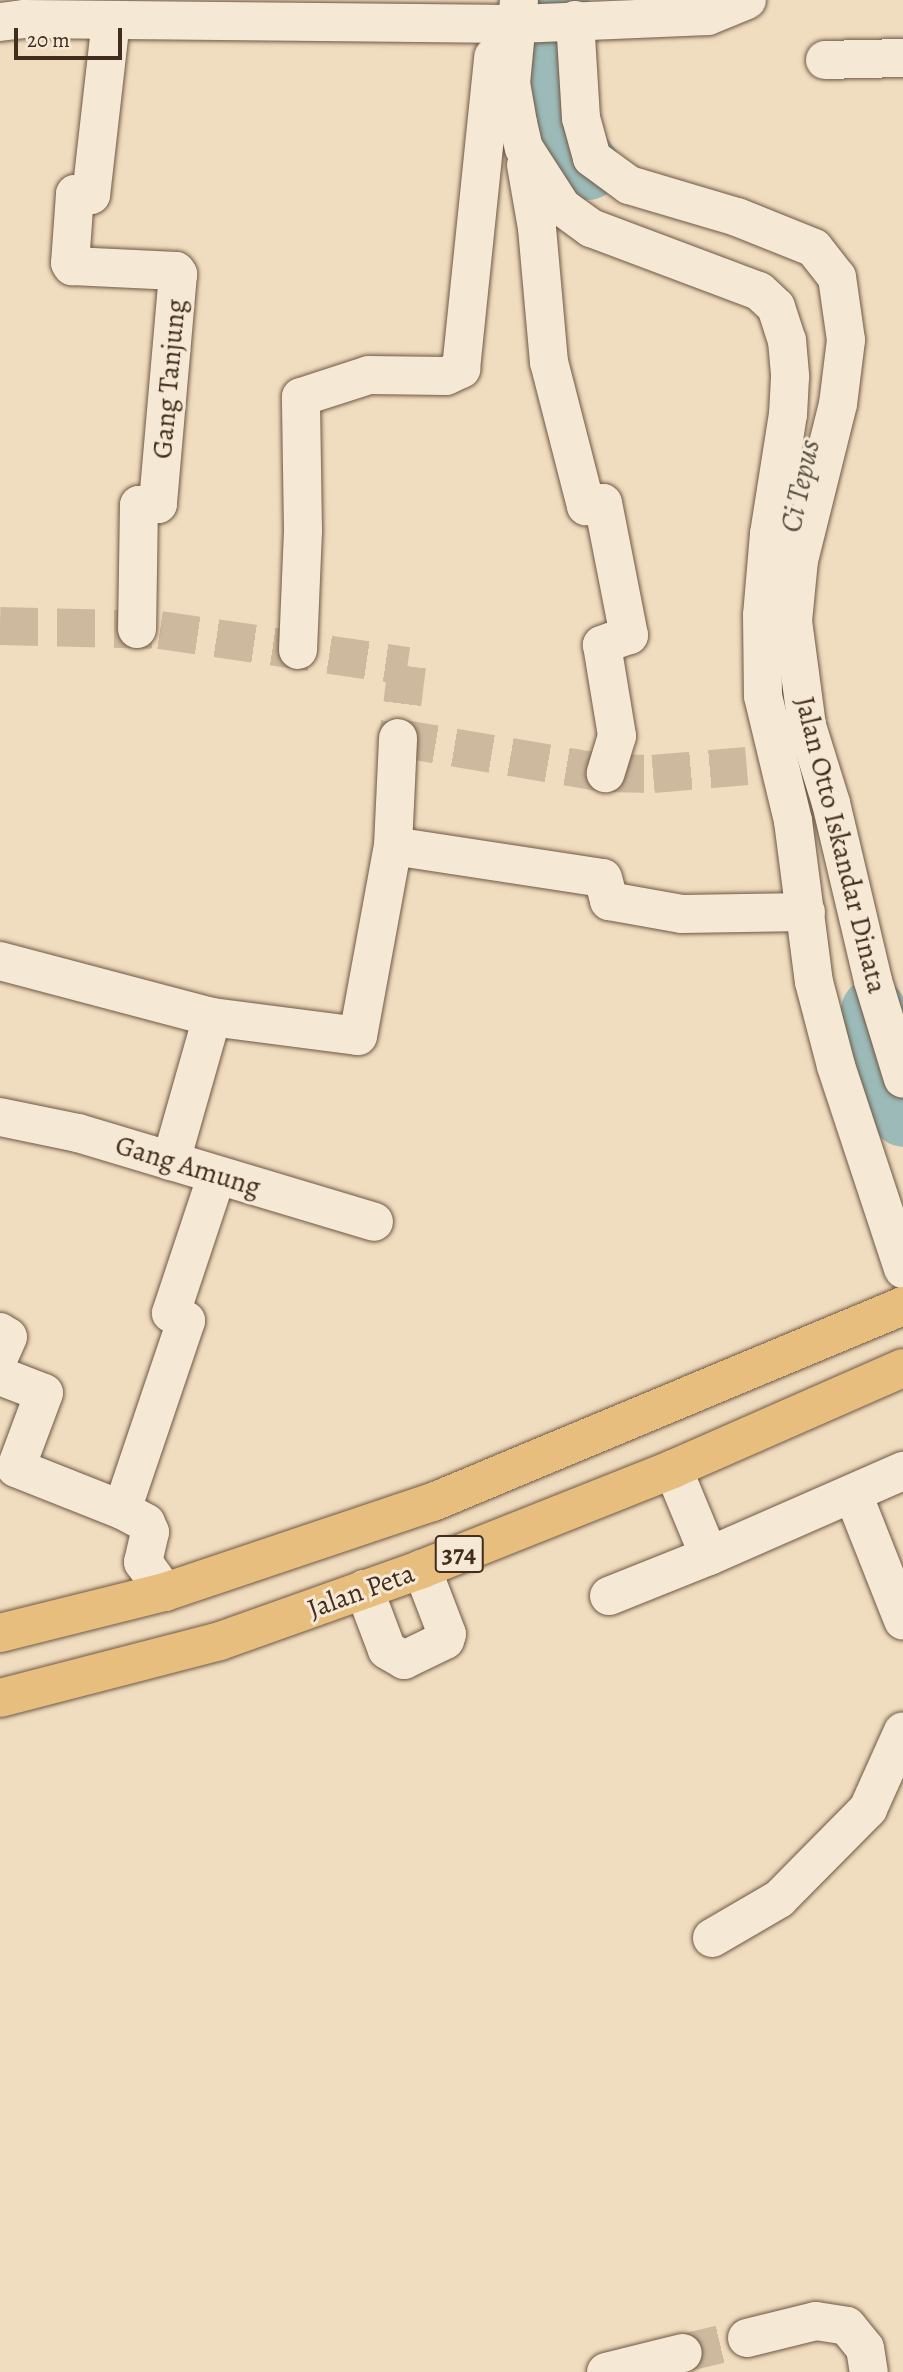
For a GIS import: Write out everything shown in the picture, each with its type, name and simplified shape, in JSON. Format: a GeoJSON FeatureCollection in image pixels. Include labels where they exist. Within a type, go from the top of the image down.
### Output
{"type":"FeatureCollection","features":[{"type":"Feature","properties":{"kind":"main road","name":"374"},"geometry":{"type":"LineString","coordinates":[[0,1633],[165,1592],[433,1502],[903,1306]]}},
{"type":"Feature","properties":{"kind":"main road","name":"Jalan Peta"},"geometry":{"type":"LineString","coordinates":[[0,1698],[220,1642],[422,1569],[673,1469],[903,1368]]}},
{"type":"Feature","properties":{"kind":"street"},"geometry":{"type":"LineString","coordinates":[[0,22],[101,13],[534,18],[708,16],[747,0]]}},
{"type":"Feature","properties":{"kind":"street","name":"Gang Tanjung"},"geometry":{"type":"LineString","coordinates":[[101,13],[90,195],[75,194],[70,263],[72,266],[176,271],[178,274],[158,504],[139,505],[137,629]]}},
{"type":"Feature","properties":{"kind":"street"},"geometry":{"type":"LineString","coordinates":[[534,18],[511,83],[537,228],[549,362],[586,506],[603,503],[629,635],[602,645],[617,736],[606,773]]}},
{"type":"Feature","properties":{"kind":"street"},"geometry":{"type":"LineString","coordinates":[[298,650],[303,531],[301,397],[369,375],[456,374],[463,364],[534,18]]}},
{"type":"Feature","properties":{"kind":"street","name":"Jalan Otto Iskandar Dinata"},"geometry":{"type":"LineString","coordinates":[[534,18],[581,118],[592,158],[629,185],[737,217],[814,248],[837,277],[846,340],[838,404],[799,560],[793,621],[807,726],[831,803],[873,981],[903,1079]]}},
{"type":"Feature","properties":{"kind":"street"},"geometry":{"type":"LineString","coordinates":[[825,60],[903,58]]}},
{"type":"Feature","properties":{"kind":"street"},"geometry":{"type":"LineString","coordinates":[[524,148],[562,207],[591,228],[759,291],[776,307],[787,340],[789,414],[769,534],[760,669],[763,696],[793,821],[814,982],[903,1269]]}},
{"type":"Feature","properties":{"kind":"street"},"geometry":{"type":"LineString","coordinates":[[0,961],[212,1017],[358,1036],[393,846],[398,738]]}},
{"type":"Feature","properties":{"kind":"street"},"geometry":{"type":"LineString","coordinates":[[393,846],[603,878],[610,901],[682,914],[806,912]]}},
{"type":"Feature","properties":{"kind":"street"},"geometry":{"type":"LineString","coordinates":[[172,1161],[212,1017]]}},
{"type":"Feature","properties":{"kind":"street","name":"Gang Amung"},"geometry":{"type":"LineString","coordinates":[[0,1117],[78,1133],[374,1222]]}},
{"type":"Feature","properties":{"kind":"street"},"geometry":{"type":"LineString","coordinates":[[122,1510],[186,1321],[171,1314],[217,1175]]}},
{"type":"Feature","properties":{"kind":"street"},"geometry":{"type":"LineString","coordinates":[[0,1332],[8,1337],[0,1355]]}},
{"type":"Feature","properties":{"kind":"street"},"geometry":{"type":"LineString","coordinates":[[0,1376],[44,1391],[8,1465],[122,1510],[146,1523],[150,1532],[143,1562],[165,1592]]}},
{"type":"Feature","properties":{"kind":"street"},"geometry":{"type":"LineString","coordinates":[[673,1469],[709,1556]]}},
{"type":"Feature","properties":{"kind":"street"},"geometry":{"type":"LineString","coordinates":[[609,1596],[709,1556],[903,1471]]}},
{"type":"Feature","properties":{"kind":"street"},"geometry":{"type":"LineString","coordinates":[[853,1494],[903,1620]]}},
{"type":"Feature","properties":{"kind":"street"},"geometry":{"type":"LineString","coordinates":[[364,1589],[387,1650],[404,1660],[445,1640],[447,1634],[422,1569]]}},
{"type":"Feature","properties":{"kind":"street"},"geometry":{"type":"LineString","coordinates":[[712,1938],[779,1899],[868,1809],[903,1731]]}},
{"type":"Feature","properties":{"kind":"street"},"geometry":{"type":"LineString","coordinates":[[747,2338],[816,2320],[847,2326],[865,2348],[869,2372]]}},
{"type":"Feature","properties":{"kind":"street"},"geometry":{"type":"LineString","coordinates":[[606,2372],[683,2353]]}},
{"type":"Feature","properties":{"kind":"waterway","name":"Ci Tepus"},"geometry":{"type":"LineString","coordinates":[[556,0],[556,66],[570,144],[588,167]]}},
{"type":"Feature","properties":{"kind":"waterway","name":"Ci Tepus"},"geometry":{"type":"LineString","coordinates":[[873,1010],[903,1114]]}},
{"type":"Feature","properties":{"kind":"tunnel"},"geometry":{"type":"LineString","coordinates":[[0,626],[160,630],[407,666],[398,738],[606,773],[653,774],[747,766]]}},
{"type":"Feature","properties":{"kind":"tunnel"},"geometry":{"type":"LineString","coordinates":[[683,2353],[747,2338]]}}]}
